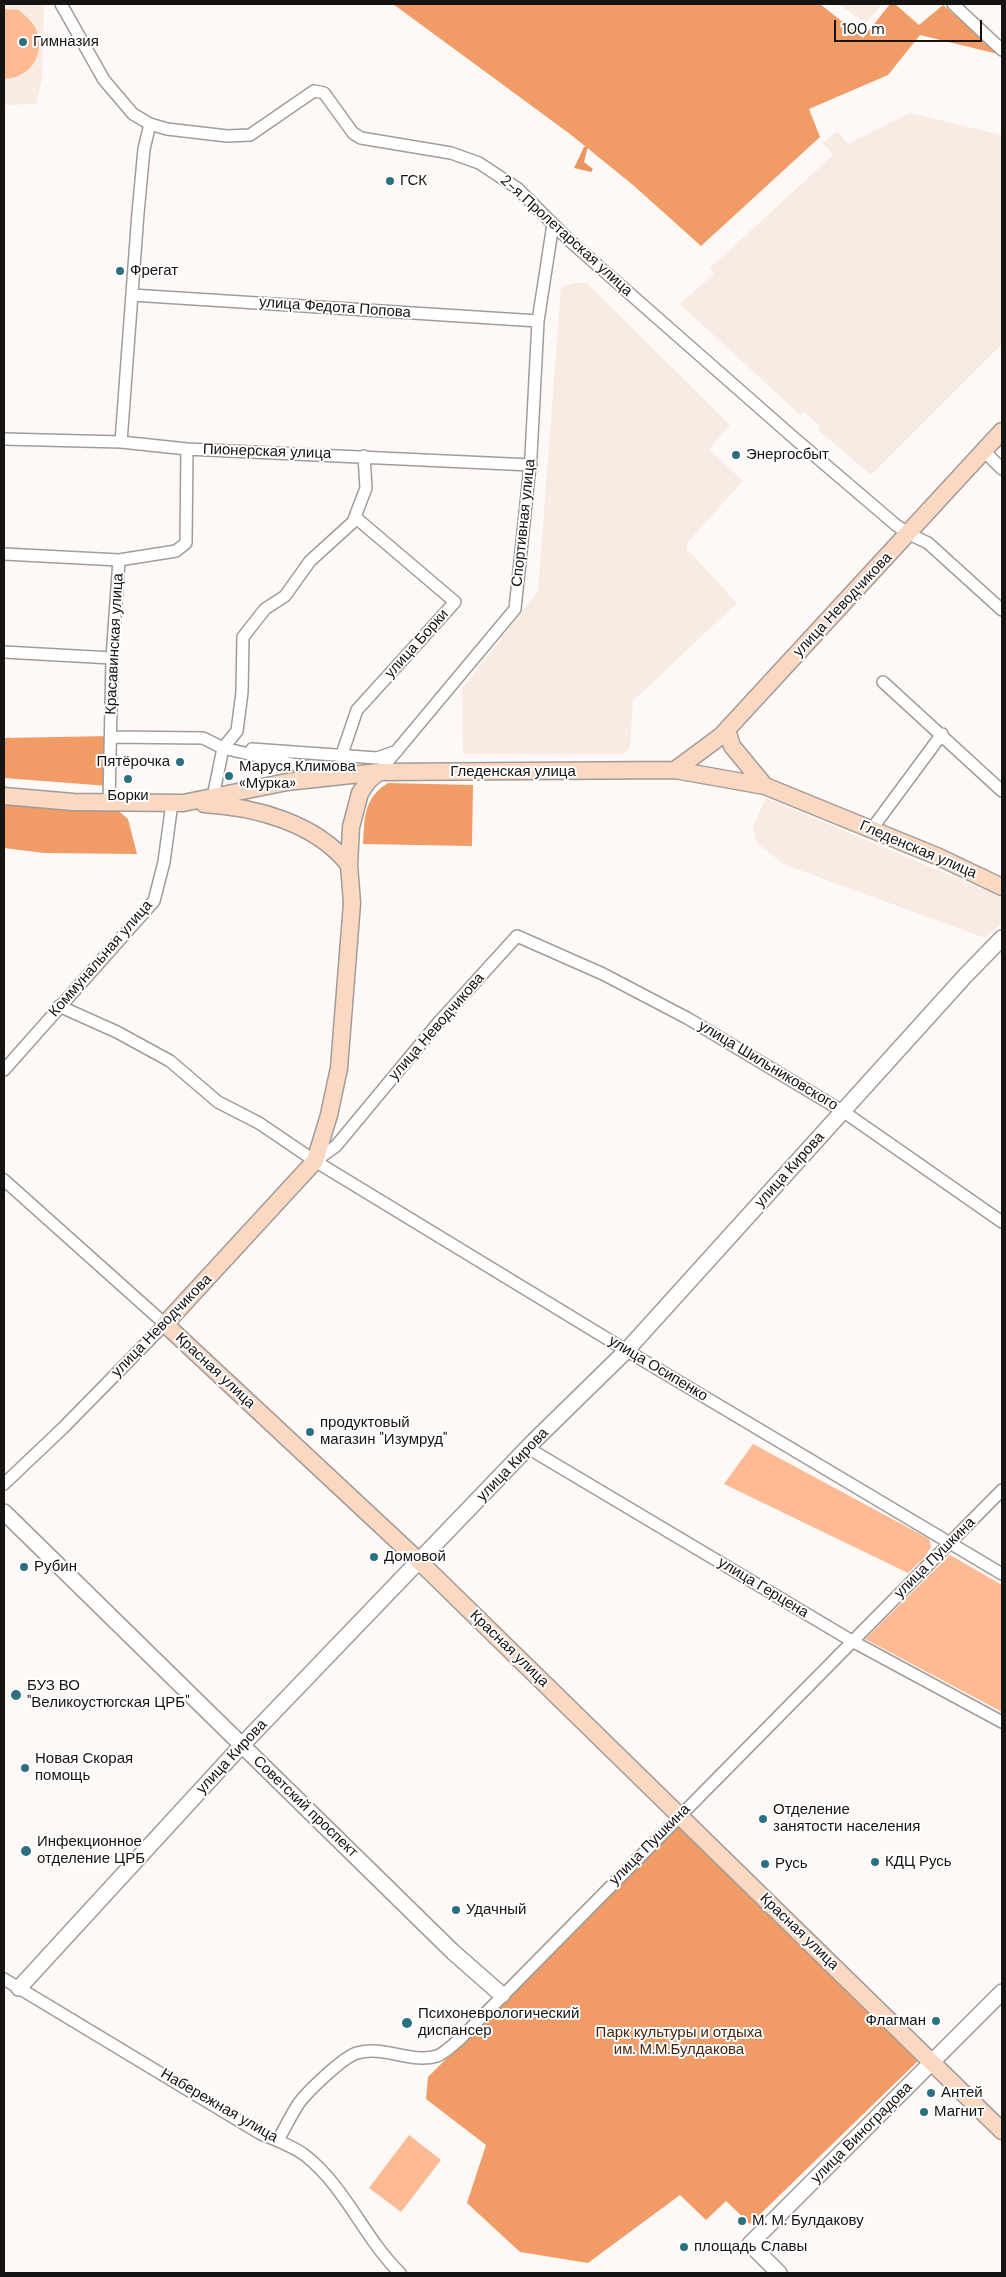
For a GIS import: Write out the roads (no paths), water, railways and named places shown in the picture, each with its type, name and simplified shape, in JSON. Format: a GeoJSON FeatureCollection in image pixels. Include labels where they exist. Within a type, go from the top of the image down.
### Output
{"type":"FeatureCollection","features":[{"type":"Feature","properties":{"kind":"main road","name":"улица Неводчикова"},"geometry":{"type":"LineString","coordinates":[[675,770],[727,730],[1002,431]]}},
{"type":"Feature","properties":{"kind":"main road"},"geometry":{"type":"LineString","coordinates":[[727,730],[732,746],[765,786]]}},
{"type":"Feature","properties":{"kind":"main road","name":"Гледенская улица"},"geometry":{"type":"LineString","coordinates":[[4,796],[73,802],[178,803],[287,782],[379,772],[675,770],[765,786],[1002,887]]}},
{"type":"Feature","properties":{"kind":"main road","name":"улица Неводчикова"},"geometry":{"type":"LineString","coordinates":[[165,1324],[315,1161],[329,1115],[339,1068],[352,903],[349,865],[355,806],[364,787],[379,772]]}},
{"type":"Feature","properties":{"kind":"main road"},"geometry":{"type":"LineString","coordinates":[[178,803],[227,806],[276,818],[307,830],[327,842],[349,865]]}},
{"type":"Feature","properties":{"kind":"main road","name":"Красная улица"},"geometry":{"type":"LineString","coordinates":[[165,1324],[420,1562],[1002,2131]]}},
{"type":"Feature","properties":{"kind":"street","name":"2-я Пролетарская улица"},"geometry":{"type":"LineString","coordinates":[[61,4],[104,80],[133,114],[150,124],[167,129],[227,136],[250,135],[314,91],[320,91],[324,93],[354,133],[361,138],[451,153],[478,164],[517,188],[553,224],[787,431],[909,534],[928,543],[1002,610]]}},
{"type":"Feature","properties":{"kind":"street"},"geometry":{"type":"LineString","coordinates":[[953,4],[1002,50]]}},
{"type":"Feature","properties":{"kind":"street"},"geometry":{"type":"LineString","coordinates":[[122,442],[144,149],[150,124]]}},
{"type":"Feature","properties":{"kind":"street","name":"Спортивная улица"},"geometry":{"type":"LineString","coordinates":[[379,772],[515,609],[530,465],[538,321],[553,224]]}},
{"type":"Feature","properties":{"kind":"street","name":"улица Федота Попова"},"geometry":{"type":"LineString","coordinates":[[132,295],[538,321]]}},
{"type":"Feature","properties":{"kind":"street","name":"Пионерская улица"},"geometry":{"type":"LineString","coordinates":[[4,439],[122,442],[187,449],[530,465]]}},
{"type":"Feature","properties":{"kind":"street","name":"Красавинская улица"},"geometry":{"type":"LineString","coordinates":[[109,803],[112,658],[119,560],[176,551],[186,543],[187,449]]}},
{"type":"Feature","properties":{"kind":"street"},"geometry":{"type":"LineString","coordinates":[[984,451],[1002,469]]}},
{"type":"Feature","properties":{"kind":"street"},"geometry":{"type":"LineString","coordinates":[[212,797],[222,748],[237,731],[242,692],[242,637],[265,610],[285,596],[310,561],[353,522],[366,488],[364,456]]}},
{"type":"Feature","properties":{"kind":"street","name":"улица Борки"},"geometry":{"type":"LineString","coordinates":[[340,775],[342,754],[357,710],[456,602],[355,517]]}},
{"type":"Feature","properties":{"kind":"street"},"geometry":{"type":"LineString","coordinates":[[4,554],[119,560]]}},
{"type":"Feature","properties":{"kind":"street"},"geometry":{"type":"LineString","coordinates":[[4,652],[112,658]]}},
{"type":"Feature","properties":{"kind":"street"},"geometry":{"type":"LineString","coordinates":[[883,682],[942,734],[1002,791]]}},
{"type":"Feature","properties":{"kind":"street"},"geometry":{"type":"LineString","coordinates":[[871,830],[942,734]]}},
{"type":"Feature","properties":{"kind":"street"},"geometry":{"type":"LineString","coordinates":[[111,737],[203,738],[222,748],[340,775]]}},
{"type":"Feature","properties":{"kind":"street"},"geometry":{"type":"LineString","coordinates":[[222,748],[342,754],[377,758],[398,751]]}},
{"type":"Feature","properties":{"kind":"street","name":"Коммунальная улица"},"geometry":{"type":"LineString","coordinates":[[4,1070],[127,934],[154,901],[178,803]]}},
{"type":"Feature","properties":{"kind":"street","name":"улица Неводчикова"},"geometry":{"type":"LineString","coordinates":[[315,1161],[336,1146],[438,1023],[517,936]]}},
{"type":"Feature","properties":{"kind":"street","name":"улица Шильниковского"},"geometry":{"type":"LineString","coordinates":[[517,936],[603,974],[687,1018],[844,1112],[1002,1222]]}},
{"type":"Feature","properties":{"kind":"street","name":"улица Кирова"},"geometry":{"type":"LineString","coordinates":[[19,1988],[242,1745],[528,1448],[627,1350],[965,976],[1002,938]]}},
{"type":"Feature","properties":{"kind":"street","name":"улица Осипенко"},"geometry":{"type":"LineString","coordinates":[[60,1006],[117,1032],[170,1061],[218,1102],[259,1123],[315,1161],[1002,1574]]}},
{"type":"Feature","properties":{"kind":"street","name":"Красная улица"},"geometry":{"type":"LineString","coordinates":[[4,1180],[165,1324]]}},
{"type":"Feature","properties":{"kind":"street","name":"улица Неводчикова"},"geometry":{"type":"LineString","coordinates":[[4,1484],[63,1428],[165,1324]]}},
{"type":"Feature","properties":{"kind":"street","name":"улица Герцена"},"geometry":{"type":"LineString","coordinates":[[528,1448],[852,1641],[1002,1722]]}},
{"type":"Feature","properties":{"kind":"street","name":"улица Пушкина"},"geometry":{"type":"LineString","coordinates":[[278,2140],[300,2102],[340,2064],[356,2053],[374,2051],[395,2053],[420,2059],[439,2055],[459,2040],[1002,1490]]}},
{"type":"Feature","properties":{"kind":"street","name":"Советский проспект"},"geometry":{"type":"LineString","coordinates":[[4,1512],[453,1952],[502,1995]]}},
{"type":"Feature","properties":{"kind":"street","name":"Набережная улица"},"geometry":{"type":"LineString","coordinates":[[4,1979],[261,2134],[278,2140],[305,2156],[338,2188],[388,2261],[400,2273]]}},
{"type":"Feature","properties":{"kind":"street","name":"улица Виноградова"},"geometry":{"type":"LineString","coordinates":[[779,2273],[750,2244],[1002,1992]]}},
{"type":"Feature","properties":{"kind":"place","name":"Гимназия"},"geometry":{"type":"Point","coordinates":[23,42]}},
{"type":"Feature","properties":{"kind":"place","name":"ГСК"},"geometry":{"type":"Point","coordinates":[390,181]}},
{"type":"Feature","properties":{"kind":"place","name":"Фрегат"},"geometry":{"type":"Point","coordinates":[120,271]}},
{"type":"Feature","properties":{"kind":"place","name":"Энергосбыт"},"geometry":{"type":"Point","coordinates":[736,455]}},
{"type":"Feature","properties":{"kind":"place","name":"Пятёрочка"},"geometry":{"type":"Point","coordinates":[180,762]}},
{"type":"Feature","properties":{"kind":"place","name":"Маруся Климова «Мурка»"},"geometry":{"type":"Point","coordinates":[229,776]}},
{"type":"Feature","properties":{"kind":"place","name":"Борки"},"geometry":{"type":"Point","coordinates":[128,779]}},
{"type":"Feature","properties":{"kind":"place","name":"продуктовый магазин \"Изумруд\""},"geometry":{"type":"Point","coordinates":[310,1432]}},
{"type":"Feature","properties":{"kind":"place","name":"Домовой"},"geometry":{"type":"Point","coordinates":[374,1557]}},
{"type":"Feature","properties":{"kind":"place","name":"Рубин"},"geometry":{"type":"Point","coordinates":[24,1567]}},
{"type":"Feature","properties":{"kind":"place","name":"БУЗ ВО \"Великоустюгская ЦРБ\""},"geometry":{"type":"Point","coordinates":[16,1695]}},
{"type":"Feature","properties":{"kind":"place","name":"Новая Скорая помощь"},"geometry":{"type":"Point","coordinates":[25,1768]}},
{"type":"Feature","properties":{"kind":"place","name":"Отделение занятости населения"},"geometry":{"type":"Point","coordinates":[763,1819]}},
{"type":"Feature","properties":{"kind":"place","name":"Инфекционное отделение ЦРБ"},"geometry":{"type":"Point","coordinates":[26,1851]}},
{"type":"Feature","properties":{"kind":"place","name":"КДЦ Русь"},"geometry":{"type":"Point","coordinates":[875,1862]}},
{"type":"Feature","properties":{"kind":"place","name":"Русь"},"geometry":{"type":"Point","coordinates":[765,1864]}},
{"type":"Feature","properties":{"kind":"place","name":"Удачный"},"geometry":{"type":"Point","coordinates":[456,1910]}},
{"type":"Feature","properties":{"kind":"place","name":"Флагман"},"geometry":{"type":"Point","coordinates":[936,2021]}},
{"type":"Feature","properties":{"kind":"place","name":"Психоневрологический диспансер"},"geometry":{"type":"Point","coordinates":[407,2023]}},
{"type":"Feature","properties":{"kind":"place","name":"Антей"},"geometry":{"type":"Point","coordinates":[931,2093]}},
{"type":"Feature","properties":{"kind":"place","name":"Магнит"},"geometry":{"type":"Point","coordinates":[924,2112]}},
{"type":"Feature","properties":{"kind":"place","name":"М. М. Булдакову"},"geometry":{"type":"Point","coordinates":[742,2221]}},
{"type":"Feature","properties":{"kind":"place","name":"площадь Славы"},"geometry":{"type":"Point","coordinates":[684,2247]}},
{"type":"Feature","properties":{"kind":"park label","name":"Парк культуры и отдыха им. М.М.Булдакова"},"geometry":{"type":"Point","coordinates":[679,2042]}}]}
